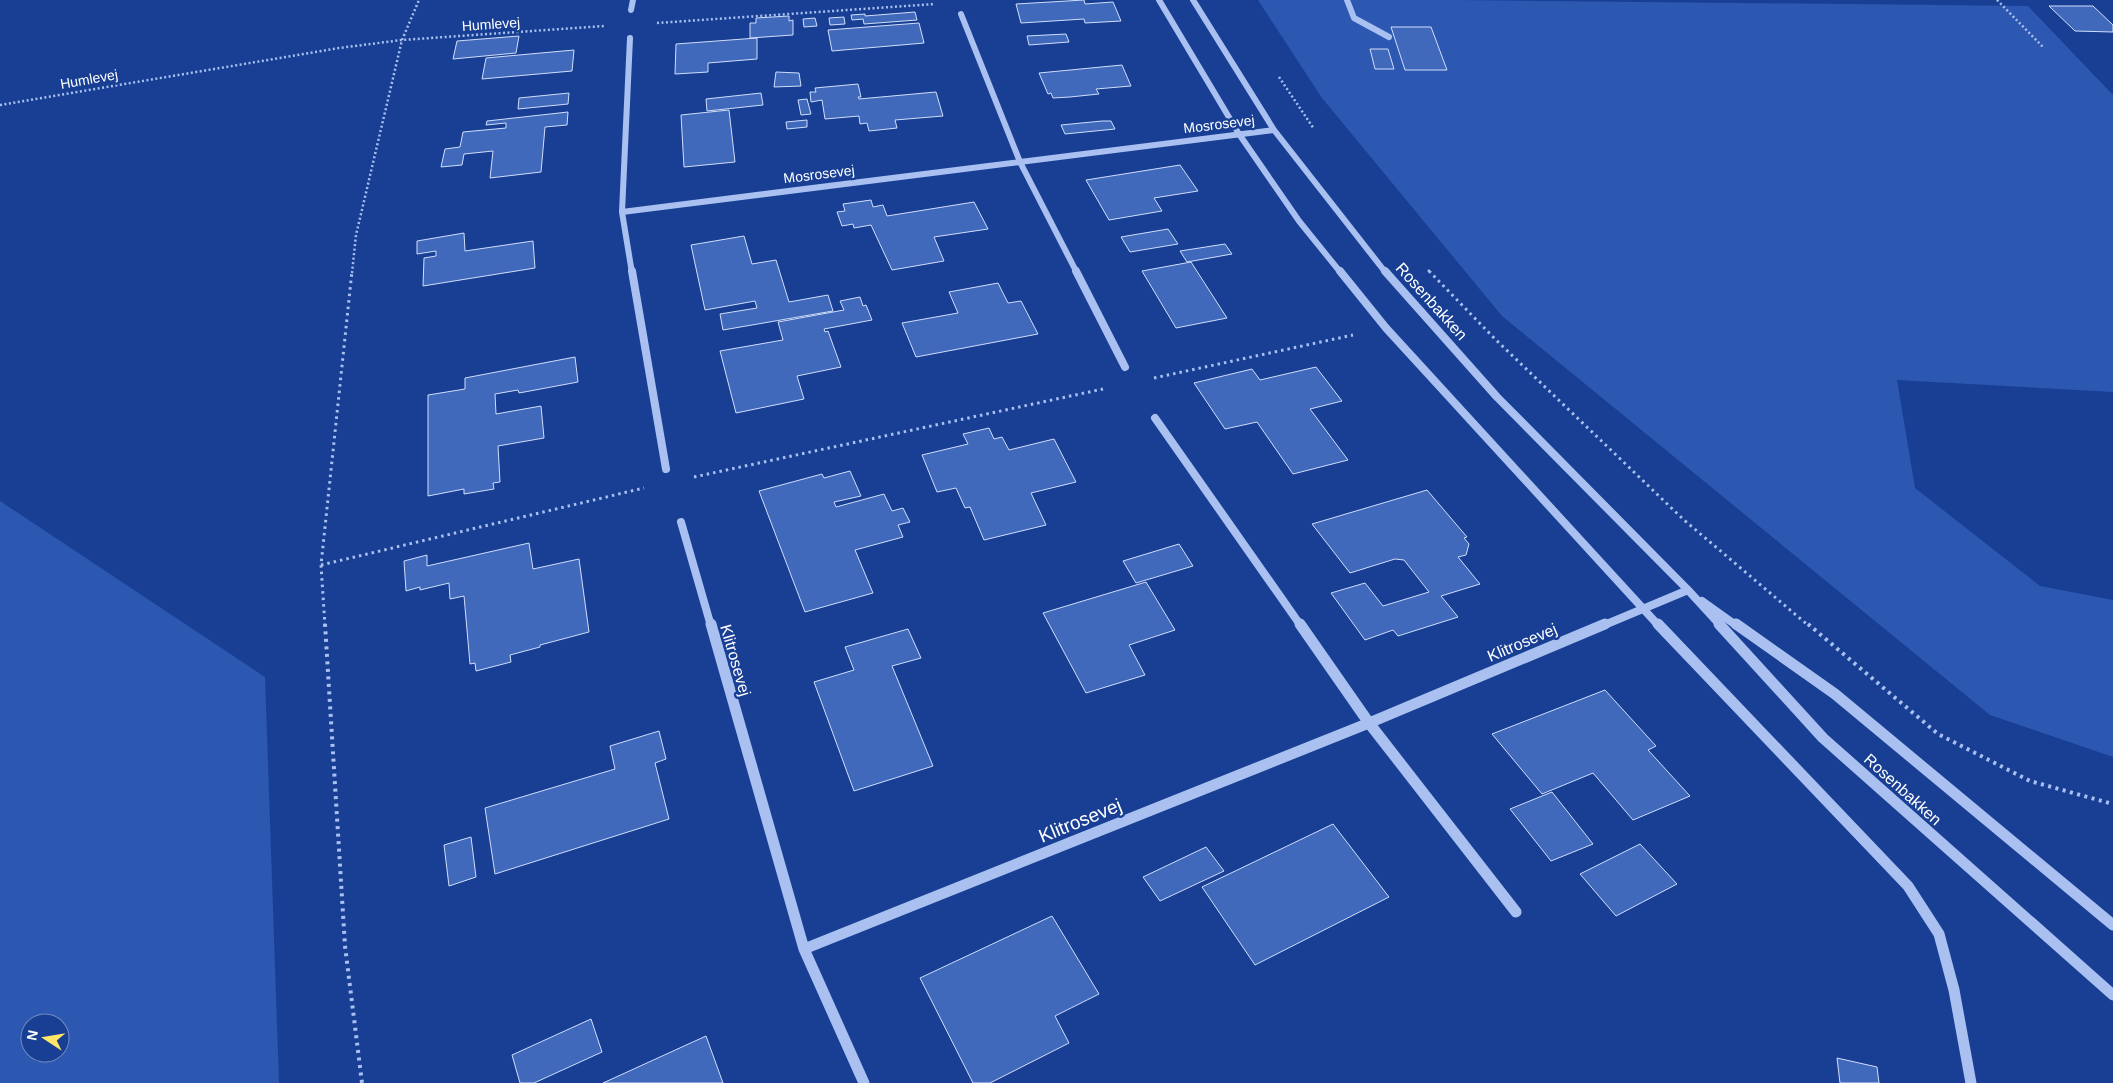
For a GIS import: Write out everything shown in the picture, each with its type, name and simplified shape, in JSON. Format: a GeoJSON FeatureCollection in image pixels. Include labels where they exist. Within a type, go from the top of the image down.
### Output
{"type":"FeatureCollection","features":[{"type":"Feature","properties":{"kind":"street"},"geometry":{"type":"LineString","coordinates":[[631,10],[633,0]]}},
{"type":"Feature","properties":{"kind":"street"},"geometry":{"type":"LineString","coordinates":[[1159,0],[1239,134],[1299,221],[1386,328],[1642,608],[1908,886],[1939,934],[1954,990],[1971,1083]]}},
{"type":"Feature","properties":{"kind":"street","name":"Rosenbakken"},"geometry":{"type":"LineString","coordinates":[[1193,0],[1274,130],[1374,259],[1497,397],[1688,590],[1823,738],[2113,995]]}},
{"type":"Feature","properties":{"kind":"street"},"geometry":{"type":"LineString","coordinates":[[1347,0],[1354,18],[1389,37]]}},
{"type":"Feature","properties":{"kind":"street"},"geometry":{"type":"LineString","coordinates":[[962,14],[1020,162],[1125,367]]}},
{"type":"Feature","properties":{"kind":"street"},"geometry":{"type":"LineString","coordinates":[[630,38],[622,212],[666,469]]}},
{"type":"Feature","properties":{"kind":"street","name":"Mosrosevej"},"geometry":{"type":"LineString","coordinates":[[622,212],[1274,130]]}},
{"type":"Feature","properties":{"kind":"street"},"geometry":{"type":"LineString","coordinates":[[1154,418],[1369,723],[1516,912]]}},
{"type":"Feature","properties":{"kind":"street","name":"Klitrosevej"},"geometry":{"type":"LineString","coordinates":[[681,522],[804,949],[864,1083]]}},
{"type":"Feature","properties":{"kind":"street","name":"Rosenbakken"},"geometry":{"type":"LineString","coordinates":[[1688,590],[1835,694],[2113,925]]}},
{"type":"Feature","properties":{"kind":"street","name":"Klitrosevej"},"geometry":{"type":"LineString","coordinates":[[804,949],[1369,723],[1688,590]]}},
{"type":"Feature","properties":{"kind":"path"},"geometry":{"type":"LineString","coordinates":[[362,1083],[345,946],[321,565],[356,235],[402,40],[419,0]]}},
{"type":"Feature","properties":{"kind":"path"},"geometry":{"type":"LineString","coordinates":[[1997,0],[2043,47]]}},
{"type":"Feature","properties":{"kind":"path"},"geometry":{"type":"LineString","coordinates":[[648,23],[940,3]]}},
{"type":"Feature","properties":{"kind":"path","name":"Humlevej"},"geometry":{"type":"LineString","coordinates":[[0,105],[339,48],[402,40],[609,26]]}},
{"type":"Feature","properties":{"kind":"path"},"geometry":{"type":"LineString","coordinates":[[1274,70],[1315,130]]}},
{"type":"Feature","properties":{"kind":"path"},"geometry":{"type":"LineString","coordinates":[[1423,264],[1495,339],[1684,520],[1938,734],[2030,782],[2113,804]]}},
{"type":"Feature","properties":{"kind":"path"},"geometry":{"type":"LineString","coordinates":[[1153,378],[1386,328]]}},
{"type":"Feature","properties":{"kind":"path"},"geometry":{"type":"LineString","coordinates":[[689,478],[1104,389]]}},
{"type":"Feature","properties":{"kind":"path"},"geometry":{"type":"LineString","coordinates":[[321,565],[650,487]]}},
{"type":"Feature","properties":{"kind":"shaded area"},"geometry":{"type":"Polygon","coordinates":[[[1258,0],[1458,0],[2028,6],[2113,95],[2113,392],[1897,380],[1915,488],[2040,586],[2113,600],[2113,757],[1990,715],[1502,316],[1322,98],[1258,0]]]}},
{"type":"Feature","properties":{"kind":"shaded area"},"geometry":{"type":"Polygon","coordinates":[[[0,501],[265,677],[279,1083],[0,1083],[0,501]]]}},
{"type":"Feature","properties":{"kind":"building"},"geometry":{"type":"Polygon","coordinates":[[[1084,0],[1085,4],[1113,2],[1121,21],[1085,23],[1084,19],[1021,23],[1016,4],[1084,0]]]}},
{"type":"Feature","properties":{"kind":"building"},"geometry":{"type":"Polygon","coordinates":[[[2049,6],[2093,6],[2113,25],[2113,32],[2075,31],[2049,6]]]}},
{"type":"Feature","properties":{"kind":"building"},"geometry":{"type":"Polygon","coordinates":[[[915,12],[917,20],[864,24],[863,19],[852,20],[851,15],[865,14],[865,16],[915,12]]]}},
{"type":"Feature","properties":{"kind":"building"},"geometry":{"type":"Polygon","coordinates":[[[789,16],[789,21],[793,20],[793,35],[750,38],[750,23],[756,23],[756,18],[789,16]]]}},
{"type":"Feature","properties":{"kind":"building"},"geometry":{"type":"Polygon","coordinates":[[[844,17],[845,24],[830,25],[829,18],[844,17]]]}},
{"type":"Feature","properties":{"kind":"building"},"geometry":{"type":"Polygon","coordinates":[[[815,18],[817,26],[804,27],[803,19],[815,18]]]}},
{"type":"Feature","properties":{"kind":"building"},"geometry":{"type":"Polygon","coordinates":[[[919,23],[924,43],[832,51],[828,30],[919,23]]]}},
{"type":"Feature","properties":{"kind":"building"},"geometry":{"type":"Polygon","coordinates":[[[1391,27],[1431,27],[1447,70],[1405,70],[1391,27]]]}},
{"type":"Feature","properties":{"kind":"building"},"geometry":{"type":"Polygon","coordinates":[[[1066,34],[1069,42],[1029,45],[1027,36],[1066,34]]]}},
{"type":"Feature","properties":{"kind":"building"},"geometry":{"type":"Polygon","coordinates":[[[519,36],[516,53],[453,59],[457,41],[519,36]]]}},
{"type":"Feature","properties":{"kind":"building"},"geometry":{"type":"Polygon","coordinates":[[[757,38],[757,59],[708,63],[708,72],[675,74],[676,44],[757,38]]]}},
{"type":"Feature","properties":{"kind":"building"},"geometry":{"type":"Polygon","coordinates":[[[1370,49],[1388,49],[1394,69],[1375,69],[1370,49]]]}},
{"type":"Feature","properties":{"kind":"building"},"geometry":{"type":"Polygon","coordinates":[[[574,50],[572,71],[482,79],[486,58],[574,50]]]}},
{"type":"Feature","properties":{"kind":"building"},"geometry":{"type":"Polygon","coordinates":[[[1122,65],[1131,86],[1096,89],[1099,94],[1070,97],[1053,98],[1051,93],[1048,94],[1039,73],[1122,65]]]}},
{"type":"Feature","properties":{"kind":"building"},"geometry":{"type":"Polygon","coordinates":[[[776,72],[799,73],[801,86],[774,87],[776,72]]]}},
{"type":"Feature","properties":{"kind":"building"},"geometry":{"type":"Polygon","coordinates":[[[858,84],[861,97],[858,97],[859,99],[936,92],[943,116],[895,120],[897,128],[869,131],[867,123],[860,124],[859,116],[825,119],[822,100],[811,102],[810,92],[816,92],[815,88],[858,84]]]}},
{"type":"Feature","properties":{"kind":"building"},"geometry":{"type":"Polygon","coordinates":[[[569,93],[568,104],[518,109],[519,98],[569,93]]]}},
{"type":"Feature","properties":{"kind":"building"},"geometry":{"type":"Polygon","coordinates":[[[761,93],[763,105],[707,111],[706,99],[761,93]]]}},
{"type":"Feature","properties":{"kind":"building"},"geometry":{"type":"Polygon","coordinates":[[[807,99],[811,114],[801,115],[798,100],[807,99]]]}},
{"type":"Feature","properties":{"kind":"building"},"geometry":{"type":"Polygon","coordinates":[[[729,110],[735,162],[684,167],[681,115],[729,110]]]}},
{"type":"Feature","properties":{"kind":"building"},"geometry":{"type":"Polygon","coordinates":[[[568,112],[567,125],[545,127],[541,172],[490,178],[493,151],[464,154],[462,165],[441,167],[445,149],[460,147],[463,132],[506,128],[506,123],[486,125],[487,121],[568,112]]]}},
{"type":"Feature","properties":{"kind":"building"},"geometry":{"type":"Polygon","coordinates":[[[807,120],[807,127],[787,129],[786,122],[807,120]]]}},
{"type":"Feature","properties":{"kind":"building"},"geometry":{"type":"Polygon","coordinates":[[[1111,121],[1115,129],[1065,134],[1061,125],[1111,121]]]}},
{"type":"Feature","properties":{"kind":"building"},"geometry":{"type":"Polygon","coordinates":[[[1180,165],[1198,191],[1154,198],[1162,211],[1109,220],[1086,180],[1180,165]]]}},
{"type":"Feature","properties":{"kind":"building"},"geometry":{"type":"Polygon","coordinates":[[[871,200],[873,207],[883,205],[887,216],[974,202],[988,229],[934,237],[944,261],[892,270],[871,225],[854,228],[853,224],[842,226],[837,212],[845,211],[843,204],[871,200]]]}},
{"type":"Feature","properties":{"kind":"building"},"geometry":{"type":"Polygon","coordinates":[[[1168,229],[1178,244],[1130,252],[1121,237],[1168,229]]]}},
{"type":"Feature","properties":{"kind":"building"},"geometry":{"type":"Polygon","coordinates":[[[464,233],[465,251],[533,241],[535,268],[423,286],[424,258],[436,256],[436,251],[417,254],[417,241],[464,233]]]}},
{"type":"Feature","properties":{"kind":"building"},"geometry":{"type":"Polygon","coordinates":[[[744,236],[752,264],[776,260],[789,302],[828,295],[833,311],[723,330],[720,314],[757,308],[755,301],[705,310],[691,245],[744,236]]]}},
{"type":"Feature","properties":{"kind":"building"},"geometry":{"type":"Polygon","coordinates":[[[1225,244],[1232,254],[1187,262],[1180,251],[1225,244]]]}},
{"type":"Feature","properties":{"kind":"building"},"geometry":{"type":"Polygon","coordinates":[[[1191,262],[1227,318],[1176,328],[1142,271],[1191,262]]]}},
{"type":"Feature","properties":{"kind":"building"},"geometry":{"type":"Polygon","coordinates":[[[998,283],[1008,303],[1021,301],[1038,334],[916,357],[902,323],[958,313],[949,292],[998,283]]]}},
{"type":"Feature","properties":{"kind":"building"},"geometry":{"type":"Polygon","coordinates":[[[860,297],[863,306],[866,305],[872,320],[824,329],[825,332],[828,331],[841,367],[797,376],[804,399],[736,413],[720,351],[783,340],[778,322],[844,310],[840,301],[860,297]]]}},
{"type":"Feature","properties":{"kind":"building"},"geometry":{"type":"Polygon","coordinates":[[[575,357],[578,382],[519,393],[518,390],[495,394],[496,414],[541,406],[544,438],[498,446],[500,482],[493,483],[494,489],[464,494],[464,489],[428,496],[428,395],[465,389],[465,378],[575,357]]]}},
{"type":"Feature","properties":{"kind":"building"},"geometry":{"type":"Polygon","coordinates":[[[1316,367],[1342,401],[1310,409],[1348,460],[1293,474],[1257,422],[1225,429],[1194,383],[1252,369],[1260,380],[1316,367]]]}},
{"type":"Feature","properties":{"kind":"building"},"geometry":{"type":"Polygon","coordinates":[[[989,428],[994,439],[1002,437],[1009,450],[1054,439],[1076,482],[1031,493],[1046,525],[984,540],[970,507],[965,508],[956,488],[937,492],[922,455],[968,444],[963,434],[989,428]]]}},
{"type":"Feature","properties":{"kind":"building"},"geometry":{"type":"Polygon","coordinates":[[[850,471],[861,496],[834,502],[836,507],[884,494],[892,511],[903,508],[910,522],[898,525],[903,537],[855,550],[873,593],[805,612],[759,491],[822,474],[824,478],[850,471]]]}},
{"type":"Feature","properties":{"kind":"building"},"geometry":{"type":"Polygon","coordinates":[[[1427,490],[1467,537],[1464,538],[1469,544],[1466,555],[1458,557],[1480,584],[1441,596],[1458,617],[1398,636],[1393,630],[1365,640],[1331,593],[1365,583],[1383,606],[1429,592],[1404,560],[1395,559],[1350,573],[1312,524],[1427,490]]]}},
{"type":"Feature","properties":{"kind":"building"},"geometry":{"type":"Polygon","coordinates":[[[529,543],[533,569],[579,559],[589,632],[510,655],[511,662],[476,671],[475,663],[470,664],[464,596],[450,599],[449,583],[420,590],[420,587],[406,591],[404,561],[427,555],[427,566],[529,543]]]}},
{"type":"Feature","properties":{"kind":"building"},"geometry":{"type":"Polygon","coordinates":[[[1179,544],[1193,566],[1136,583],[1123,561],[1179,544]]]}},
{"type":"Feature","properties":{"kind":"building"},"geometry":{"type":"Polygon","coordinates":[[[1146,582],[1175,630],[1129,645],[1145,675],[1086,693],[1043,613],[1146,582]]]}},
{"type":"Feature","properties":{"kind":"building"},"geometry":{"type":"Polygon","coordinates":[[[908,629],[921,658],[892,666],[933,766],[854,791],[814,682],[854,670],[845,647],[908,629]]]}},
{"type":"Feature","properties":{"kind":"building"},"geometry":{"type":"Polygon","coordinates":[[[1605,690],[1656,746],[1648,750],[1690,796],[1633,820],[1593,773],[1542,794],[1492,734],[1605,690]]]}},
{"type":"Feature","properties":{"kind":"building"},"geometry":{"type":"Polygon","coordinates":[[[659,731],[666,759],[655,763],[669,819],[495,874],[485,808],[615,769],[610,746],[659,731]]]}},
{"type":"Feature","properties":{"kind":"building"},"geometry":{"type":"Polygon","coordinates":[[[1552,792],[1593,844],[1551,861],[1510,809],[1552,792]]]}},
{"type":"Feature","properties":{"kind":"building"},"geometry":{"type":"Polygon","coordinates":[[[1333,824],[1389,897],[1255,965],[1202,887],[1333,824]]]}},
{"type":"Feature","properties":{"kind":"building"},"geometry":{"type":"Polygon","coordinates":[[[471,837],[476,877],[449,886],[444,845],[471,837]]]}},
{"type":"Feature","properties":{"kind":"building"},"geometry":{"type":"Polygon","coordinates":[[[1640,844],[1677,884],[1616,916],[1580,874],[1640,844]]]}},
{"type":"Feature","properties":{"kind":"building"},"geometry":{"type":"Polygon","coordinates":[[[1206,847],[1224,871],[1160,901],[1143,877],[1206,847]]]}},
{"type":"Feature","properties":{"kind":"building"},"geometry":{"type":"Polygon","coordinates":[[[1052,916],[1099,994],[1055,1016],[1069,1043],[990,1083],[973,1083],[920,978],[1052,916]]]}},
{"type":"Feature","properties":{"kind":"building"},"geometry":{"type":"Polygon","coordinates":[[[591,1019],[602,1052],[534,1083],[520,1083],[512,1055],[591,1019]]]}},
{"type":"Feature","properties":{"kind":"building"},"geometry":{"type":"Polygon","coordinates":[[[706,1036],[723,1083],[603,1083],[706,1036]]]}},
{"type":"Feature","properties":{"kind":"building"},"geometry":{"type":"Polygon","coordinates":[[[1837,1058],[1877,1067],[1879,1083],[1840,1083],[1837,1058]]]}}]}
